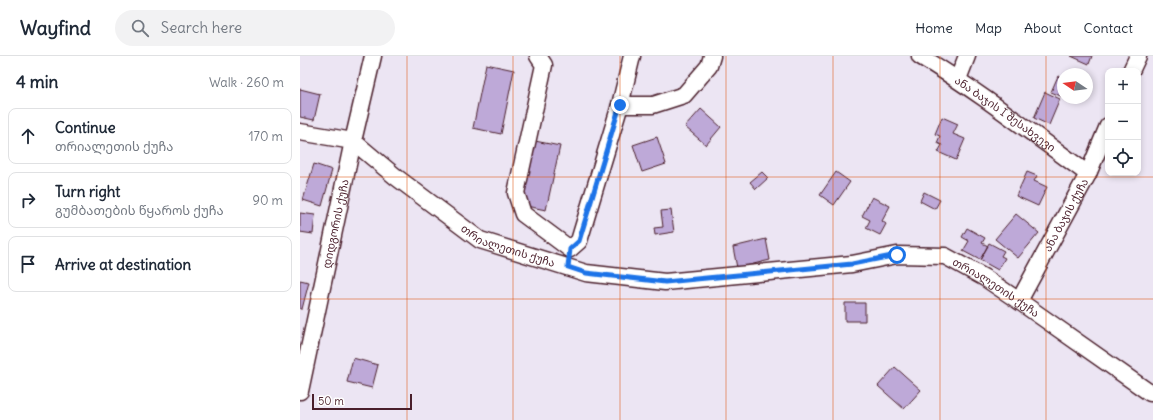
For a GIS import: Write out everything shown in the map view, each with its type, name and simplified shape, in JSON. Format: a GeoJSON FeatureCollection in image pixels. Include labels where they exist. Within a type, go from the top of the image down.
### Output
{"type":"FeatureCollection","features":[{"type":"Feature","properties":{"kind":"street","name":"დიდგორის ქუჩა"},"geometry":{"type":"LineString","coordinates":[[300,391],[353,141],[373,56]]}},
{"type":"Feature","properties":{"kind":"street"},"geometry":{"type":"LineString","coordinates":[[568,267],[570,249],[579,241],[620,105],[632,56]]}},
{"type":"Feature","properties":{"kind":"street"},"geometry":{"type":"LineString","coordinates":[[620,105],[653,106],[684,95],[709,66],[712,56]]}},
{"type":"Feature","properties":{"kind":"street","name":"ანა ბაჯის I შესახვევი"},"geometry":{"type":"LineString","coordinates":[[920,56],[958,79],[1088,174]]}},
{"type":"Feature","properties":{"kind":"street"},"geometry":{"type":"LineString","coordinates":[[958,79],[967,56]]}},
{"type":"Feature","properties":{"kind":"street"},"geometry":{"type":"LineString","coordinates":[[1132,68],[1138,56]]}},
{"type":"Feature","properties":{"kind":"street"},"geometry":{"type":"LineString","coordinates":[[543,59],[516,193],[523,214],[570,249]]}},
{"type":"Feature","properties":{"kind":"street"},"geometry":{"type":"LineString","coordinates":[[300,132],[353,141]]}},
{"type":"Feature","properties":{"kind":"street","name":"ანა ბაჯის ქუჩა"},"geometry":{"type":"LineString","coordinates":[[1019,301],[1088,174],[1105,133]]}},
{"type":"Feature","properties":{"kind":"street","name":"თრიალეთის ქუჩა"},"geometry":{"type":"LineString","coordinates":[[353,141],[396,177],[480,240],[586,273],[665,282],[852,264],[897,255],[945,256],[985,278],[1150,393],[1153,393]]}},
{"type":"Feature","properties":{"kind":"building"},"geometry":{"type":"Polygon","coordinates":[[[1071,56],[1092,56],[1089,64],[1071,56]]]}},
{"type":"Feature","properties":{"kind":"building"},"geometry":{"type":"Polygon","coordinates":[[[486,64],[514,70],[501,134],[473,128],[486,64]]]}},
{"type":"Feature","properties":{"kind":"building"},"geometry":{"type":"Polygon","coordinates":[[[1057,78],[1057,94],[1051,92],[1057,78]]]}},
{"type":"Feature","properties":{"kind":"building"},"geometry":{"type":"Polygon","coordinates":[[[300,89],[320,94],[314,120],[300,117],[300,89]]]}},
{"type":"Feature","properties":{"kind":"building"},"geometry":{"type":"Polygon","coordinates":[[[1045,92],[1057,98],[1058,104],[1049,125],[1034,118],[1045,92]]]}},
{"type":"Feature","properties":{"kind":"building"},"geometry":{"type":"Polygon","coordinates":[[[701,109],[721,127],[706,145],[685,127],[701,109]]]}},
{"type":"Feature","properties":{"kind":"building"},"geometry":{"type":"Polygon","coordinates":[[[942,117],[958,124],[953,134],[965,139],[956,160],[938,152],[942,145],[937,143],[940,136],[935,134],[942,117]]]}},
{"type":"Feature","properties":{"kind":"building"},"geometry":{"type":"Polygon","coordinates":[[[657,137],[666,164],[642,172],[633,145],[657,137]]]}},
{"type":"Feature","properties":{"kind":"building"},"geometry":{"type":"Polygon","coordinates":[[[535,141],[560,146],[546,210],[521,205],[535,141]]]}},
{"type":"Feature","properties":{"kind":"building"},"geometry":{"type":"Polygon","coordinates":[[[314,164],[332,170],[322,206],[303,200],[314,164]]]}},
{"type":"Feature","properties":{"kind":"building"},"geometry":{"type":"Polygon","coordinates":[[[762,172],[768,178],[756,189],[750,182],[762,172]]]}},
{"type":"Feature","properties":{"kind":"building"},"geometry":{"type":"Polygon","coordinates":[[[836,172],[850,182],[834,205],[820,195],[836,172]]]}},
{"type":"Feature","properties":{"kind":"building"},"geometry":{"type":"Polygon","coordinates":[[[1027,172],[1037,176],[1034,181],[1047,187],[1038,206],[1016,196],[1027,172]]]}},
{"type":"Feature","properties":{"kind":"building"},"geometry":{"type":"Polygon","coordinates":[[[924,192],[940,200],[935,209],[920,201],[924,192]]]}},
{"type":"Feature","properties":{"kind":"building"},"geometry":{"type":"Polygon","coordinates":[[[872,197],[890,206],[882,221],[886,224],[880,235],[866,228],[870,220],[862,216],[872,197]]]}},
{"type":"Feature","properties":{"kind":"building"},"geometry":{"type":"Polygon","coordinates":[[[671,210],[674,232],[655,235],[654,228],[663,227],[661,211],[671,210]]]}},
{"type":"Feature","properties":{"kind":"building"},"geometry":{"type":"Polygon","coordinates":[[[300,213],[315,215],[313,234],[300,232],[300,213]]]}},
{"type":"Feature","properties":{"kind":"building"},"geometry":{"type":"Polygon","coordinates":[[[1016,214],[1039,233],[1018,258],[995,239],[1016,214]]]}},
{"type":"Feature","properties":{"kind":"building"},"geometry":{"type":"Polygon","coordinates":[[[967,228],[985,238],[982,243],[988,246],[980,260],[963,251],[969,241],[962,237],[967,228]]]}},
{"type":"Feature","properties":{"kind":"building"},"geometry":{"type":"Polygon","coordinates":[[[766,239],[770,260],[737,268],[733,247],[766,239]]]}},
{"type":"Feature","properties":{"kind":"building"},"geometry":{"type":"Polygon","coordinates":[[[989,243],[1004,251],[1001,256],[1005,258],[998,270],[980,260],[989,243]]]}},
{"type":"Feature","properties":{"kind":"building"},"geometry":{"type":"Polygon","coordinates":[[[300,280],[309,282],[302,309],[300,309],[300,280]]]}},
{"type":"Feature","properties":{"kind":"building"},"geometry":{"type":"Polygon","coordinates":[[[845,303],[865,303],[865,321],[845,321],[845,303]]]}},
{"type":"Feature","properties":{"kind":"building"},"geometry":{"type":"Polygon","coordinates":[[[353,358],[378,365],[372,388],[347,382],[353,358]]]}},
{"type":"Feature","properties":{"kind":"building"},"geometry":{"type":"Polygon","coordinates":[[[895,367],[921,390],[904,409],[878,386],[895,367]]]}},
{"type":"Feature","properties":{"kind":"route"},"geometry":{"type":"LineString","coordinates":[[620,105],[579,241],[570,249],[568,267],[586,273],[665,282],[852,264],[897,255]]}}]}
